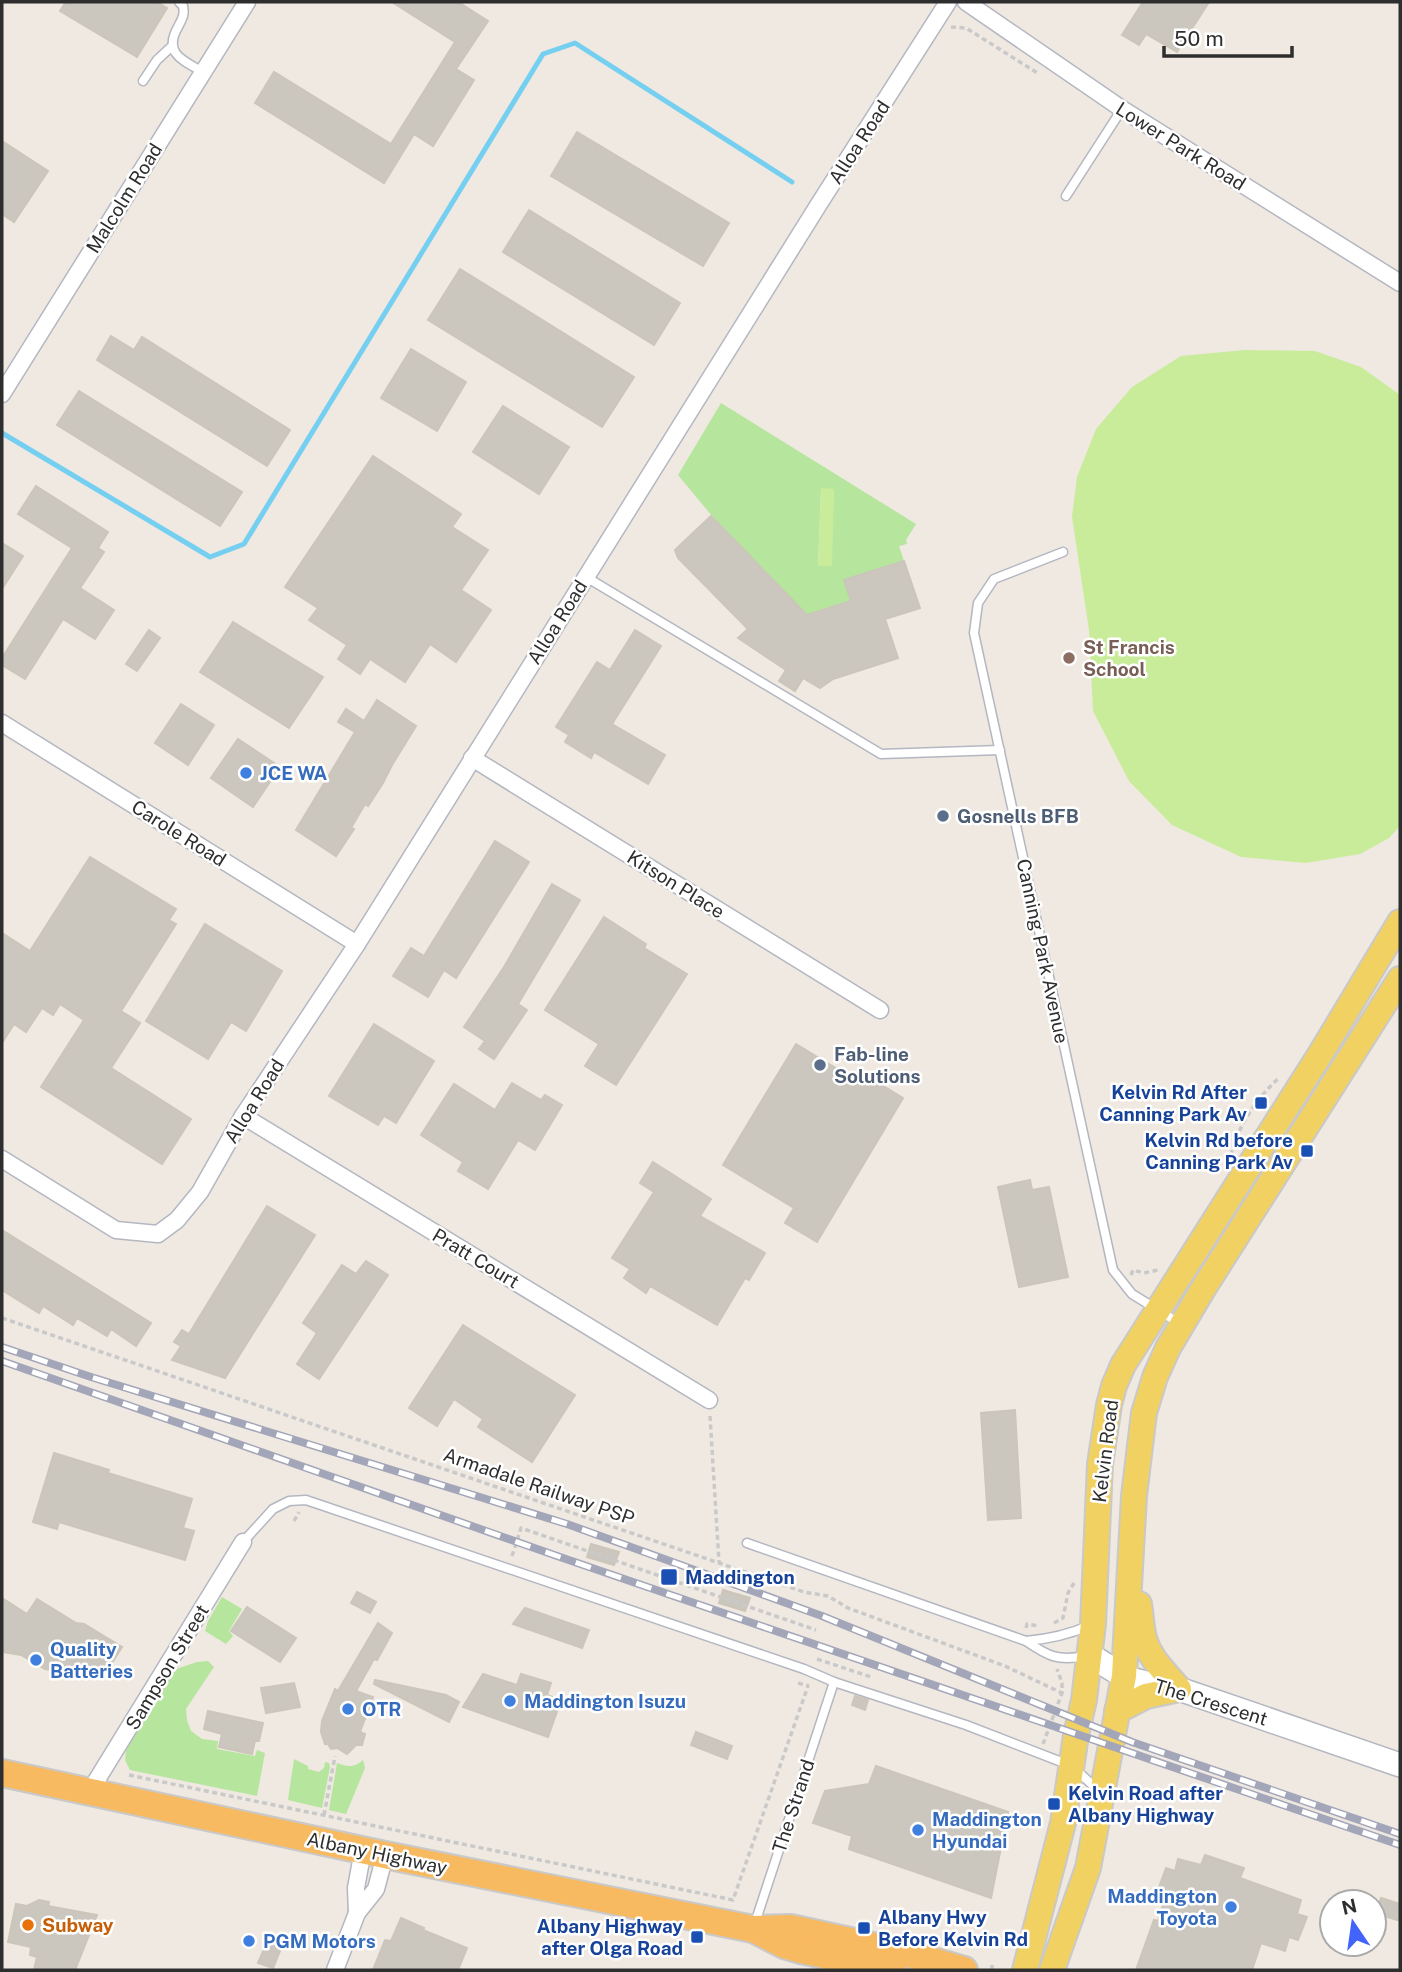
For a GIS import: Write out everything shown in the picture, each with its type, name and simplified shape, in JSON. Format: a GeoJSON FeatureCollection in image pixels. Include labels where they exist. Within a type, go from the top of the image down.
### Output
{"type":"FeatureCollection","features":[{"type":"Feature","properties":{"kind":"highway","name":"Albany Highway"},"geometry":{"type":"LineString","coordinates":[[2,1773],[374,1853],[753,1929],[800,1930],[909,1954],[964,1970]]}},
{"type":"Feature","properties":{"kind":"highway","name":"Albany Highway"},"geometry":{"type":"LineString","coordinates":[[753,1929],[802,1955],[880,1970]]}},
{"type":"Feature","properties":{"kind":"main road","name":"Kelvin Road"},"geometry":{"type":"LineString","coordinates":[[1025,1970],[1063,1823],[1084,1700],[1093,1624],[1100,1464],[1104,1424],[1114,1386],[1123,1365],[1321,1053],[1400,922]]}},
{"type":"Feature","properties":{"kind":"main road","name":"Kelvin Road"},"geometry":{"type":"LineString","coordinates":[[1052,1970],[1088,1868],[1124,1676],[1134,1496],[1145,1408],[1155,1377],[1168,1348],[1203,1289],[1400,979]]}},
{"type":"Feature","properties":{"kind":"main road"},"geometry":{"type":"LineString","coordinates":[[1321,1053],[1345,1069]]}},
{"type":"Feature","properties":{"kind":"main road"},"geometry":{"type":"LineString","coordinates":[[1089,1655],[1105,1643],[1130,1576]]}},
{"type":"Feature","properties":{"kind":"main road"},"geometry":{"type":"LineString","coordinates":[[1117,1711],[1146,1696],[1179,1689],[1147,1647],[1139,1601],[1130,1576]]}},
{"type":"Feature","properties":{"kind":"main road","name":"The Crescent"},"geometry":{"type":"LineString","coordinates":[[1089,1655],[1124,1676],[1179,1689],[1400,1765]]}},
{"type":"Feature","properties":{"kind":"street","name":"Malcolm Road"},"geometry":{"type":"LineString","coordinates":[[2,394],[247,2]]}},
{"type":"Feature","properties":{"kind":"street","name":"Alloa Road"},"geometry":{"type":"LineString","coordinates":[[2,1158],[116,1230],[158,1234],[177,1220],[200,1192],[243,1116],[357,944],[948,2]]}},
{"type":"Feature","properties":{"kind":"street","name":"Lower Park Road"},"geometry":{"type":"LineString","coordinates":[[966,2],[1122,109],[1400,282]]}},
{"type":"Feature","properties":{"kind":"street","name":"Carole Road"},"geometry":{"type":"LineString","coordinates":[[2,723],[357,944]]}},
{"type":"Feature","properties":{"kind":"street","name":"Kitson Place"},"geometry":{"type":"LineString","coordinates":[[472,758],[880,1010]]}},
{"type":"Feature","properties":{"kind":"street","name":"Pratt Court"},"geometry":{"type":"LineString","coordinates":[[243,1116],[709,1400]]}},
{"type":"Feature","properties":{"kind":"street","name":"Sampson Street"},"geometry":{"type":"LineString","coordinates":[[90,1791],[243,1542]]}},
{"type":"Feature","properties":{"kind":"street"},"geometry":{"type":"LineString","coordinates":[[335,1970],[357,1913],[376,1889],[374,1853]]}},
{"type":"Feature","properties":{"kind":"street"},"geometry":{"type":"LineString","coordinates":[[357,1913],[356,1888],[374,1853]]}},
{"type":"Feature","properties":{"kind":"lane"},"geometry":{"type":"LineString","coordinates":[[179,2],[184,13],[171,39],[171,47],[176,54],[203,72]]}},
{"type":"Feature","properties":{"kind":"lane"},"geometry":{"type":"LineString","coordinates":[[143,81],[157,60],[171,47]]}},
{"type":"Feature","properties":{"kind":"lane"},"geometry":{"type":"LineString","coordinates":[[1066,196],[1122,109]]}},
{"type":"Feature","properties":{"kind":"lane","name":"Canning Park Avenue"},"geometry":{"type":"LineString","coordinates":[[1063,552],[994,579],[978,603],[974,633],[1113,1270],[1132,1294],[1182,1325]]}},
{"type":"Feature","properties":{"kind":"lane"},"geometry":{"type":"LineString","coordinates":[[586,577],[881,754],[1000,750]]}},
{"type":"Feature","properties":{"kind":"lane"},"geometry":{"type":"LineString","coordinates":[[243,1542],[273,1509],[289,1501],[306,1500],[804,1669],[834,1682],[967,1725],[1072,1766],[1102,1795]]}},
{"type":"Feature","properties":{"kind":"lane"},"geometry":{"type":"LineString","coordinates":[[747,1543],[1027,1641],[1045,1654],[1068,1660],[1089,1655]]}},
{"type":"Feature","properties":{"kind":"lane"},"geometry":{"type":"LineString","coordinates":[[1027,1641],[1076,1632],[1093,1624]]}},
{"type":"Feature","properties":{"kind":"lane","name":"The Strand"},"geometry":{"type":"LineString","coordinates":[[753,1929],[834,1682]]}},
{"type":"Feature","properties":{"kind":"path","name":"Armadale Railway PSP"},"geometry":{"type":"LineString","coordinates":[[2,1318],[804,1592],[828,1596],[848,1608],[1005,1666],[1062,1693],[1042,1745]]}},
{"type":"Feature","properties":{"kind":"path"},"geometry":{"type":"LineString","coordinates":[[709,1400],[719,1563]]}},
{"type":"Feature","properties":{"kind":"path"},"geometry":{"type":"LineString","coordinates":[[512,1556],[521,1528],[816,1630]]}},
{"type":"Feature","properties":{"kind":"path"},"geometry":{"type":"LineString","coordinates":[[129,1775],[733,1900],[808,1686]]}},
{"type":"Feature","properties":{"kind":"path"},"geometry":{"type":"LineString","coordinates":[[324,1815],[335,1756]]}},
{"type":"Feature","properties":{"kind":"path"},"geometry":{"type":"LineString","coordinates":[[992,1963],[992,1970]]}},
{"type":"Feature","properties":{"kind":"green space"},"geometry":{"type":"Polygon","coordinates":[[[1245,350],[1315,351],[1361,367],[1400,395],[1400,826],[1389,838],[1360,854],[1306,863],[1241,857],[1172,825],[1129,781],[1093,711],[1089,630],[1072,517],[1077,477],[1096,429],[1132,387],[1181,356],[1245,350]]]}},
{"type":"Feature","properties":{"kind":"green space"},"geometry":{"type":"Polygon","coordinates":[[[721,403],[916,524],[906,540],[907,544],[899,546],[904,561],[851,601],[807,615],[712,516],[678,475],[721,403]],[[821,489],[818,566],[831,566],[834,489],[821,489]]]}},
{"type":"Feature","properties":{"kind":"green space"},"geometry":{"type":"Polygon","coordinates":[[[821,488],[834,489],[832,566],[818,566],[821,488]]]}},
{"type":"Feature","properties":{"kind":"green space"},"geometry":{"type":"Polygon","coordinates":[[[222,1597],[242,1609],[229,1631],[233,1636],[226,1644],[205,1631],[222,1597]]]}},
{"type":"Feature","properties":{"kind":"green space"},"geometry":{"type":"Polygon","coordinates":[[[208,1661],[214,1667],[186,1709],[187,1720],[191,1731],[202,1739],[218,1741],[217,1749],[255,1756],[257,1750],[265,1753],[257,1796],[130,1770],[125,1760],[126,1750],[176,1669],[208,1661]]]}},
{"type":"Feature","properties":{"kind":"green space"},"geometry":{"type":"Polygon","coordinates":[[[294,1759],[308,1766],[308,1769],[319,1772],[324,1768],[325,1762],[329,1763],[322,1808],[288,1800],[294,1759]]]}},
{"type":"Feature","properties":{"kind":"green space"},"geometry":{"type":"Polygon","coordinates":[[[363,1760],[365,1768],[346,1814],[329,1810],[337,1763],[351,1766],[363,1760]]]}},
{"type":"Feature","properties":{"kind":"building"},"geometry":{"type":"Polygon","coordinates":[[[66,2],[157,2],[167,8],[137,57],[60,11],[66,2]]]}},
{"type":"Feature","properties":{"kind":"building"},"geometry":{"type":"Polygon","coordinates":[[[392,2],[458,2],[488,21],[456,69],[474,80],[433,146],[414,134],[384,183],[255,103],[274,72],[391,144],[455,42],[392,2]]]}},
{"type":"Feature","properties":{"kind":"building"},"geometry":{"type":"Polygon","coordinates":[[[1143,2],[1209,2],[1177,52],[1146,34],[1139,45],[1122,35],[1143,2]]]}},
{"type":"Feature","properties":{"kind":"building"},"geometry":{"type":"Polygon","coordinates":[[[577,132],[729,223],[703,266],[551,176],[577,132]]]}},
{"type":"Feature","properties":{"kind":"building"},"geometry":{"type":"Polygon","coordinates":[[[2,141],[48,171],[14,222],[2,214],[2,141]]]}},
{"type":"Feature","properties":{"kind":"building"},"geometry":{"type":"Polygon","coordinates":[[[529,210],[680,303],[654,345],[503,252],[529,210]]]}},
{"type":"Feature","properties":{"kind":"building"},"geometry":{"type":"Polygon","coordinates":[[[460,269],[634,377],[602,427],[428,320],[460,269]]]}},
{"type":"Feature","properties":{"kind":"building"},"geometry":{"type":"Polygon","coordinates":[[[111,336],[134,350],[142,337],[290,430],[267,466],[97,360],[111,336]]]}},
{"type":"Feature","properties":{"kind":"building"},"geometry":{"type":"Polygon","coordinates":[[[411,349],[466,382],[437,431],[381,398],[411,349]]]}},
{"type":"Feature","properties":{"kind":"building"},"geometry":{"type":"Polygon","coordinates":[[[79,391],[242,492],[220,526],[57,425],[79,391]]]}},
{"type":"Feature","properties":{"kind":"building"},"geometry":{"type":"Polygon","coordinates":[[[503,406],[569,447],[539,494],[473,452],[503,406]]]}},
{"type":"Feature","properties":{"kind":"building"},"geometry":{"type":"Polygon","coordinates":[[[373,456],[461,514],[452,527],[488,550],[461,590],[491,610],[456,662],[430,644],[405,682],[370,659],[360,674],[338,659],[347,645],[309,620],[318,608],[285,587],[373,456]]]}},
{"type":"Feature","properties":{"kind":"building"},"geometry":{"type":"Polygon","coordinates":[[[36,486],[108,532],[98,548],[104,552],[80,588],[114,610],[95,639],[63,619],[25,679],[2,665],[2,658],[72,548],[18,514],[36,486]]]}},
{"type":"Feature","properties":{"kind":"building"},"geometry":{"type":"Polygon","coordinates":[[[711,516],[807,615],[851,601],[844,580],[904,561],[920,608],[885,619],[898,658],[833,679],[820,688],[803,678],[795,691],[779,681],[786,670],[738,638],[748,629],[678,558],[675,550],[711,516]]]}},
{"type":"Feature","properties":{"kind":"building"},"geometry":{"type":"Polygon","coordinates":[[[2,543],[23,556],[2,589],[2,543]]]}},
{"type":"Feature","properties":{"kind":"building"},"geometry":{"type":"Polygon","coordinates":[[[233,622],[323,677],[289,728],[200,672],[233,622]]]}},
{"type":"Feature","properties":{"kind":"building"},"geometry":{"type":"Polygon","coordinates":[[[149,630],[160,638],[137,671],[126,664],[149,630]]]}},
{"type":"Feature","properties":{"kind":"building"},"geometry":{"type":"Polygon","coordinates":[[[635,630],[661,646],[612,724],[665,755],[648,784],[594,752],[591,758],[565,742],[569,735],[556,727],[597,662],[610,670],[635,630]]]}},
{"type":"Feature","properties":{"kind":"building"},"geometry":{"type":"Polygon","coordinates":[[[377,700],[416,726],[368,806],[365,804],[351,828],[354,829],[336,856],[296,830],[355,732],[338,722],[346,709],[364,721],[377,700]]]}},
{"type":"Feature","properties":{"kind":"building"},"geometry":{"type":"Polygon","coordinates":[[[181,704],[214,725],[188,765],[155,743],[181,704]]]}},
{"type":"Feature","properties":{"kind":"building"},"geometry":{"type":"Polygon","coordinates":[[[238,739],[280,767],[253,807],[211,778],[238,739]]]}},
{"type":"Feature","properties":{"kind":"building"},"geometry":{"type":"Polygon","coordinates":[[[495,841],[529,862],[456,978],[444,970],[428,997],[393,976],[411,948],[424,956],[495,841]]]}},
{"type":"Feature","properties":{"kind":"building"},"geometry":{"type":"Polygon","coordinates":[[[90,857],[176,909],[169,920],[176,924],[121,1011],[140,1023],[111,1068],[191,1119],[162,1164],[41,1087],[84,1020],[60,1004],[53,1015],[42,1008],[26,1032],[14,1024],[2,1043],[2,933],[30,951],[90,857]]]}},
{"type":"Feature","properties":{"kind":"building"},"geometry":{"type":"Polygon","coordinates":[[[552,884],[580,900],[518,1004],[527,1010],[494,1059],[479,1049],[485,1041],[464,1027],[504,967],[552,884]]]}},
{"type":"Feature","properties":{"kind":"building"},"geometry":{"type":"Polygon","coordinates":[[[604,917],[646,944],[644,948],[687,974],[616,1085],[585,1066],[599,1044],[545,1010],[604,917]]]}},
{"type":"Feature","properties":{"kind":"building"},"geometry":{"type":"Polygon","coordinates":[[[205,924],[282,971],[246,1031],[231,1022],[208,1059],[146,1021],[205,924]]]}},
{"type":"Feature","properties":{"kind":"building"},"geometry":{"type":"Polygon","coordinates":[[[374,1024],[434,1061],[396,1123],[384,1116],[378,1125],[329,1096],[374,1024]]]}},
{"type":"Feature","properties":{"kind":"building"},"geometry":{"type":"Polygon","coordinates":[[[796,1044],[867,1087],[872,1079],[903,1098],[817,1242],[785,1223],[794,1208],[723,1165],[796,1044]]]}},
{"type":"Feature","properties":{"kind":"building"},"geometry":{"type":"Polygon","coordinates":[[[512,1083],[541,1100],[545,1095],[562,1105],[535,1150],[518,1140],[488,1189],[458,1171],[463,1162],[421,1135],[454,1084],[495,1110],[512,1083]]]}},
{"type":"Feature","properties":{"kind":"building"},"geometry":{"type":"Polygon","coordinates":[[[653,1162],[711,1199],[700,1216],[765,1253],[749,1280],[745,1278],[717,1325],[650,1286],[646,1293],[624,1278],[630,1269],[612,1258],[654,1192],[640,1183],[653,1162]]]}},
{"type":"Feature","properties":{"kind":"building"},"geometry":{"type":"Polygon","coordinates":[[[1030,1180],[1032,1190],[1049,1187],[1068,1277],[1019,1287],[998,1187],[1030,1180]]]}},
{"type":"Feature","properties":{"kind":"building"},"geometry":{"type":"Polygon","coordinates":[[[267,1206],[315,1235],[225,1378],[172,1360],[181,1346],[174,1342],[182,1330],[189,1334],[267,1206]]]}},
{"type":"Feature","properties":{"kind":"building"},"geometry":{"type":"Polygon","coordinates":[[[2,1230],[151,1323],[136,1346],[111,1329],[107,1336],[77,1318],[73,1325],[43,1306],[39,1313],[2,1290],[2,1230]]]}},
{"type":"Feature","properties":{"kind":"building"},"geometry":{"type":"Polygon","coordinates":[[[366,1261],[388,1275],[319,1379],[297,1364],[317,1333],[303,1323],[342,1265],[356,1274],[366,1261]]]}},
{"type":"Feature","properties":{"kind":"building"},"geometry":{"type":"Polygon","coordinates":[[[463,1325],[575,1395],[532,1462],[478,1427],[483,1419],[454,1399],[437,1426],[409,1408],[463,1325]]]}},
{"type":"Feature","properties":{"kind":"building"},"geometry":{"type":"Polygon","coordinates":[[[1015,1410],[1021,1518],[988,1520],[981,1413],[1015,1410]]]}},
{"type":"Feature","properties":{"kind":"building"},"geometry":{"type":"Polygon","coordinates":[[[54,1453],[192,1499],[183,1528],[194,1531],[185,1560],[59,1522],[57,1529],[33,1522],[54,1453]]]}},
{"type":"Feature","properties":{"kind":"building"},"geometry":{"type":"Polygon","coordinates":[[[591,1544],[619,1552],[614,1565],[587,1557],[591,1544]]]}},
{"type":"Feature","properties":{"kind":"building"},"geometry":{"type":"Polygon","coordinates":[[[723,1590],[750,1598],[745,1611],[719,1603],[723,1590]]]}},
{"type":"Feature","properties":{"kind":"building"},"geometry":{"type":"Polygon","coordinates":[[[357,1592],[376,1602],[370,1613],[351,1603],[357,1592]]]}},
{"type":"Feature","properties":{"kind":"building"},"geometry":{"type":"Polygon","coordinates":[[[2,1598],[27,1614],[37,1599],[122,1647],[103,1677],[45,1669],[21,1655],[2,1652],[2,1598]]]}},
{"type":"Feature","properties":{"kind":"building"},"geometry":{"type":"Polygon","coordinates":[[[247,1607],[296,1638],[280,1662],[231,1631],[247,1607]]]}},
{"type":"Feature","properties":{"kind":"building"},"geometry":{"type":"Polygon","coordinates":[[[525,1608],[589,1630],[582,1648],[513,1624],[525,1608]]]}},
{"type":"Feature","properties":{"kind":"building","name":"OTR"},"geometry":{"type":"Polygon","coordinates":[[[378,1623],[392,1633],[356,1691],[373,1697],[360,1732],[365,1734],[362,1745],[356,1745],[347,1754],[325,1744],[321,1732],[322,1721],[335,1689],[338,1691],[378,1623]]]}},
{"type":"Feature","properties":{"kind":"building"},"geometry":{"type":"Polygon","coordinates":[[[483,1674],[517,1685],[521,1674],[551,1683],[547,1695],[561,1700],[548,1737],[463,1707],[483,1674]]]}},
{"type":"Feature","properties":{"kind":"building"},"geometry":{"type":"Polygon","coordinates":[[[375,1680],[446,1695],[459,1702],[449,1722],[374,1684],[375,1680]]]}},
{"type":"Feature","properties":{"kind":"building"},"geometry":{"type":"Polygon","coordinates":[[[294,1683],[300,1707],[266,1713],[261,1688],[294,1683]]]}},
{"type":"Feature","properties":{"kind":"building"},"geometry":{"type":"Polygon","coordinates":[[[855,1696],[868,1700],[865,1710],[852,1705],[855,1696]]]}},
{"type":"Feature","properties":{"kind":"building"},"geometry":{"type":"Polygon","coordinates":[[[208,1711],[263,1723],[259,1741],[255,1741],[252,1754],[219,1747],[222,1734],[204,1729],[208,1711]]]}},
{"type":"Feature","properties":{"kind":"building"},"geometry":{"type":"Polygon","coordinates":[[[696,1732],[732,1746],[727,1759],[691,1745],[696,1732]]]}},
{"type":"Feature","properties":{"kind":"building","name":"Maddington Hyundai"},"geometry":{"type":"Polygon","coordinates":[[[876,1766],[1008,1812],[991,1898],[849,1849],[852,1836],[813,1823],[825,1791],[869,1784],[876,1766]]]}},
{"type":"Feature","properties":{"kind":"building","name":"Maddington Toyota"},"geometry":{"type":"Polygon","coordinates":[[[1205,1855],[1244,1868],[1240,1878],[1301,1900],[1297,1914],[1307,1917],[1298,1940],[1289,1937],[1285,1951],[1261,1943],[1252,1970],[1136,1970],[1154,1920],[1158,1921],[1166,1895],[1158,1890],[1166,1868],[1175,1871],[1178,1859],[1201,1865],[1205,1855]]]}},
{"type":"Feature","properties":{"kind":"building"},"geometry":{"type":"Polygon","coordinates":[[[39,1900],[49,1902],[48,1906],[97,1915],[75,1970],[34,1970],[37,1957],[30,1955],[31,1947],[8,1942],[16,1904],[27,1906],[39,1900]]]}},
{"type":"Feature","properties":{"kind":"building"},"geometry":{"type":"Polygon","coordinates":[[[1388,1900],[1400,1904],[1400,1921],[1388,1917],[1388,1900]]]}},
{"type":"Feature","properties":{"kind":"building"},"geometry":{"type":"Polygon","coordinates":[[[401,1918],[467,1948],[458,1970],[373,1970],[385,1940],[391,1941],[401,1918]]]}},
{"type":"Feature","properties":{"kind":"building"},"geometry":{"type":"Polygon","coordinates":[[[268,1940],[282,1946],[273,1968],[258,1963],[268,1940]]]}},
{"type":"Feature","properties":{"kind":"waterway"},"geometry":{"type":"LineString","coordinates":[[2,433],[210,557],[244,544],[543,54],[575,43],[792,182]]}},
{"type":"Feature","properties":{"kind":"railway"},"geometry":{"type":"LineString","coordinates":[[2,1347],[567,1524],[822,1616],[1132,1742],[1400,1834]]}},
{"type":"Feature","properties":{"kind":"railway"},"geometry":{"type":"LineString","coordinates":[[2,1361],[560,1557],[1400,1845]]}},
{"type":"Feature","properties":{"kind":"place","name":"St Francis School"},"geometry":{"type":"Point","coordinates":[1069,658]}},
{"type":"Feature","properties":{"kind":"place","name":"JCE WA"},"geometry":{"type":"Point","coordinates":[246,773]}},
{"type":"Feature","properties":{"kind":"place","name":"Gosnells BFB"},"geometry":{"type":"Point","coordinates":[943,816]}},
{"type":"Feature","properties":{"kind":"place","name":"Fab-line Solutions"},"geometry":{"type":"Point","coordinates":[820,1065]}},
{"type":"Feature","properties":{"kind":"place","name":"Kelvin Rd After Canning Park Av"},"geometry":{"type":"Point","coordinates":[1261,1103]}},
{"type":"Feature","properties":{"kind":"place","name":"Kelvin Rd before Canning Park Av"},"geometry":{"type":"Point","coordinates":[1307,1151]}},
{"type":"Feature","properties":{"kind":"place","name":"Maddington"},"geometry":{"type":"Point","coordinates":[669,1577]}},
{"type":"Feature","properties":{"kind":"place","name":"Quality Batteries"},"geometry":{"type":"Point","coordinates":[36,1660]}},
{"type":"Feature","properties":{"kind":"place","name":"Maddington Isuzu"},"geometry":{"type":"Point","coordinates":[510,1701]}},
{"type":"Feature","properties":{"kind":"place","name":"OTR"},"geometry":{"type":"Point","coordinates":[348,1709]}},
{"type":"Feature","properties":{"kind":"place","name":"Kelvin Road after Albany Highway"},"geometry":{"type":"Point","coordinates":[1054,1804]}},
{"type":"Feature","properties":{"kind":"place","name":"Maddington Hyundai"},"geometry":{"type":"Point","coordinates":[918,1830]}},
{"type":"Feature","properties":{"kind":"place","name":"Maddington Toyota"},"geometry":{"type":"Point","coordinates":[1231,1907]}},
{"type":"Feature","properties":{"kind":"place","name":"Subway"},"geometry":{"type":"Point","coordinates":[28,1925]}},
{"type":"Feature","properties":{"kind":"place","name":"Albany Hwy Before Kelvin Rd"},"geometry":{"type":"Point","coordinates":[864,1928]}},
{"type":"Feature","properties":{"kind":"place","name":"Albany Highway after Olga Road"},"geometry":{"type":"Point","coordinates":[697,1937]}},
{"type":"Feature","properties":{"kind":"place","name":"PGM Motors"},"geometry":{"type":"Point","coordinates":[249,1941]}}]}
